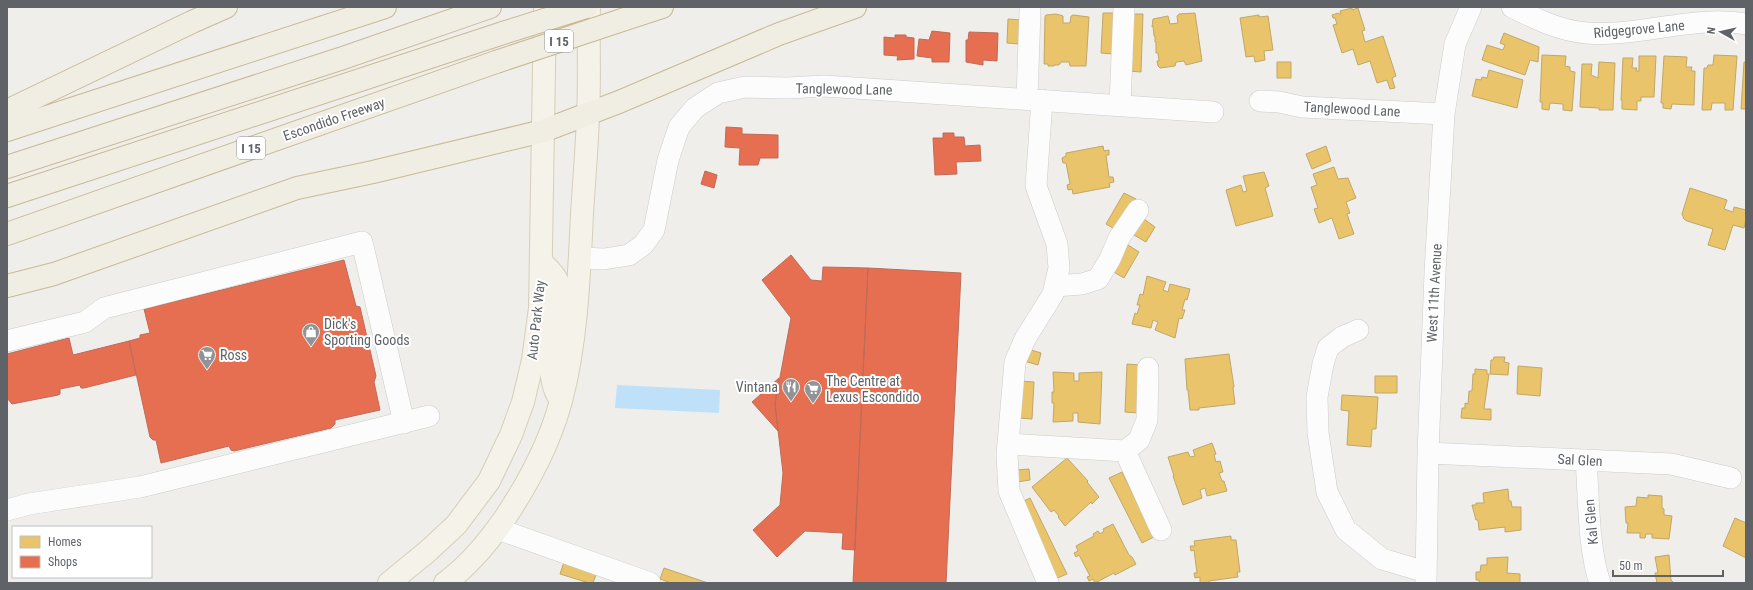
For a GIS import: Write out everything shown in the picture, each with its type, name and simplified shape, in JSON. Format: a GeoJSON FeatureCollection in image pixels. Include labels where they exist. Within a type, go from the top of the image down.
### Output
{"type":"FeatureCollection","features":[{"type":"Feature","properties":{"kind":"highway"},"geometry":{"type":"LineString","coordinates":[[7,113],[13,108],[185,25],[226,7]]}},
{"type":"Feature","properties":{"kind":"highway"},"geometry":{"type":"LineString","coordinates":[[7,130],[385,7]]}},
{"type":"Feature","properties":{"kind":"highway"},"geometry":{"type":"LineString","coordinates":[[7,167],[343,58],[490,7]]}},
{"type":"Feature","properties":{"kind":"highway"},"geometry":{"type":"LineString","coordinates":[[7,196],[506,32],[587,7]]}},
{"type":"Feature","properties":{"kind":"highway","name":"Escondido Freeway"},"geometry":{"type":"LineString","coordinates":[[7,234],[496,62],[662,7]]}},
{"type":"Feature","properties":{"kind":"highway"},"geometry":{"type":"LineString","coordinates":[[7,286],[54,274],[211,217],[297,188],[373,172],[543,131],[588,114],[779,34],[855,7]]}},
{"type":"Feature","properties":{"kind":"main road","name":"Auto Park Way"},"geometry":{"type":"LineString","coordinates":[[389,583],[428,551],[456,525],[489,481],[519,416],[533,360],[540,308],[545,7]]}},
{"type":"Feature","properties":{"kind":"main road"},"geometry":{"type":"LineString","coordinates":[[445,583],[471,559],[498,529],[515,504],[534,469],[561,401],[575,321],[580,258],[588,114],[587,7]]}},
{"type":"Feature","properties":{"kind":"main road"},"geometry":{"type":"LineString","coordinates":[[541,262],[551,271],[557,281],[560,293],[560,313],[551,367],[553,384],[561,401]]}},
{"type":"Feature","properties":{"kind":"street"},"geometry":{"type":"LineString","coordinates":[[1120,105],[1124,7]]}},
{"type":"Feature","properties":{"kind":"street","name":"West 11th Avenue"},"geometry":{"type":"LineString","coordinates":[[1426,577],[1428,453],[1435,273],[1444,114],[1454,44],[1471,7]]}},
{"type":"Feature","properties":{"kind":"street","name":"Ridgegrove Lane"},"geometry":{"type":"LineString","coordinates":[[1512,7],[1561,28],[1587,33],[1610,33],[1708,23],[1746,24]]}},
{"type":"Feature","properties":{"kind":"street"},"geometry":{"type":"LineString","coordinates":[[1030,11],[1035,99],[1036,186],[1057,244],[1059,268],[1053,294],[1025,339],[1015,362],[1008,444],[1009,490],[1048,583]]}},
{"type":"Feature","properties":{"kind":"street","name":"Tanglewood Lane"},"geometry":{"type":"LineString","coordinates":[[580,258],[604,259],[629,255],[643,245],[654,230],[668,160],[679,127],[695,108],[718,93],[745,87],[788,88],[824,86],[1213,112]]}},
{"type":"Feature","properties":{"kind":"street","name":"Tanglewood Lane"},"geometry":{"type":"LineString","coordinates":[[1260,101],[1279,102],[1302,107],[1444,114]]}},
{"type":"Feature","properties":{"kind":"street"},"geometry":{"type":"LineString","coordinates":[[1055,286],[1082,284],[1098,279],[1110,259],[1119,238],[1138,210]]}},
{"type":"Feature","properties":{"kind":"street"},"geometry":{"type":"LineString","coordinates":[[7,341],[85,322],[104,308],[362,242],[404,423]]}},
{"type":"Feature","properties":{"kind":"street"},"geometry":{"type":"LineString","coordinates":[[1358,330],[1342,337],[1328,348],[1323,364],[1317,397],[1318,433],[1327,492],[1346,530],[1382,559],[1426,577]]}},
{"type":"Feature","properties":{"kind":"street"},"geometry":{"type":"LineString","coordinates":[[1008,444],[1126,451],[1139,440],[1147,420],[1148,368]]}},
{"type":"Feature","properties":{"kind":"street"},"geometry":{"type":"LineString","coordinates":[[7,510],[28,504],[140,487],[430,416]]}},
{"type":"Feature","properties":{"kind":"street"},"geometry":{"type":"LineString","coordinates":[[1126,451],[1161,530]]}},
{"type":"Feature","properties":{"kind":"street","name":"Sal Glen"},"geometry":{"type":"LineString","coordinates":[[1428,453],[1671,464],[1731,478]]}},
{"type":"Feature","properties":{"kind":"street","name":"Kal Glen"},"geometry":{"type":"LineString","coordinates":[[1586,460],[1592,540],[1596,574],[1600,583]]}},
{"type":"Feature","properties":{"kind":"street"},"geometry":{"type":"LineString","coordinates":[[498,529],[650,583]]}},
{"type":"Feature","properties":{"kind":"water"},"geometry":{"type":"Polygon","coordinates":[[[617,385],[720,390],[719,413],[615,408],[617,385]]]}},
{"type":"Feature","properties":{"kind":"building: Homes"},"geometry":{"type":"Polygon","coordinates":[[[1352,8],[1352,10],[1358,8],[1365,30],[1362,31],[1365,42],[1383,36],[1396,76],[1392,78],[1395,88],[1390,89],[1387,80],[1377,83],[1370,61],[1358,65],[1353,49],[1342,53],[1333,25],[1337,24],[1332,15],[1338,13],[1341,14],[1340,11],[1352,8]]]}},
{"type":"Feature","properties":{"kind":"building: Homes"},"geometry":{"type":"Polygon","coordinates":[[[1103,13],[1115,13],[1113,54],[1101,53],[1103,13]]]}},
{"type":"Feature","properties":{"kind":"building: Homes"},"geometry":{"type":"Polygon","coordinates":[[[1195,13],[1202,61],[1186,65],[1184,61],[1176,62],[1175,66],[1160,68],[1157,61],[1159,61],[1158,53],[1156,53],[1156,42],[1153,26],[1152,27],[1153,19],[1168,16],[1170,24],[1178,23],[1177,16],[1179,14],[1195,13]]]}},
{"type":"Feature","properties":{"kind":"building: Homes"},"geometry":{"type":"Polygon","coordinates":[[[1056,14],[1063,16],[1063,23],[1070,23],[1071,16],[1073,15],[1089,17],[1086,66],[1070,66],[1069,62],[1061,62],[1059,65],[1054,66],[1044,64],[1045,17],[1046,15],[1056,14]]]}},
{"type":"Feature","properties":{"kind":"building: Homes"},"geometry":{"type":"Polygon","coordinates":[[[1131,14],[1143,14],[1141,72],[1129,71],[1131,14]]]}},
{"type":"Feature","properties":{"kind":"building: Homes"},"geometry":{"type":"Polygon","coordinates":[[[1259,15],[1259,17],[1268,16],[1273,50],[1264,51],[1265,60],[1255,62],[1254,56],[1246,57],[1240,18],[1259,15]]]}},
{"type":"Feature","properties":{"kind":"building: Homes"},"geometry":{"type":"Polygon","coordinates":[[[1008,19],[1021,20],[1019,44],[1007,43],[1008,19]]]}},
{"type":"Feature","properties":{"kind":"building: Homes"},"geometry":{"type":"Polygon","coordinates":[[[1504,33],[1539,47],[1538,62],[1530,60],[1525,75],[1482,60],[1487,45],[1503,50],[1505,45],[1500,43],[1504,33]]]}},
{"type":"Feature","properties":{"kind":"building: Homes"},"geometry":{"type":"Polygon","coordinates":[[[1542,55],[1566,56],[1565,66],[1570,67],[1570,71],[1575,72],[1572,111],[1563,110],[1563,104],[1550,103],[1549,110],[1542,109],[1542,102],[1540,102],[1542,55]]]}},
{"type":"Feature","properties":{"kind":"building: Homes"},"geometry":{"type":"Polygon","coordinates":[[[1714,55],[1737,56],[1733,110],[1725,110],[1725,103],[1712,103],[1711,110],[1702,110],[1704,68],[1707,68],[1708,65],[1713,65],[1714,55]]]}},
{"type":"Feature","properties":{"kind":"building: Homes"},"geometry":{"type":"Polygon","coordinates":[[[1639,56],[1656,56],[1654,97],[1641,97],[1641,101],[1637,101],[1637,110],[1622,109],[1623,58],[1633,58],[1632,68],[1637,68],[1636,71],[1639,71],[1639,56]]]}},
{"type":"Feature","properties":{"kind":"building: Homes"},"geometry":{"type":"Polygon","coordinates":[[[1664,56],[1687,57],[1686,67],[1692,67],[1691,71],[1695,71],[1694,105],[1672,104],[1671,109],[1663,108],[1663,103],[1661,103],[1664,56]]]}},
{"type":"Feature","properties":{"kind":"building: Homes"},"geometry":{"type":"Polygon","coordinates":[[[1277,62],[1291,62],[1291,78],[1277,78],[1277,62]]]}},
{"type":"Feature","properties":{"kind":"building: Homes"},"geometry":{"type":"Polygon","coordinates":[[[1599,62],[1615,63],[1613,110],[1599,110],[1599,108],[1580,107],[1582,64],[1592,64],[1591,75],[1598,78],[1599,62]]]}},
{"type":"Feature","properties":{"kind":"building: Homes"},"geometry":{"type":"Polygon","coordinates":[[[1744,62],[1746,62],[1746,109],[1741,109],[1744,62]]]}},
{"type":"Feature","properties":{"kind":"building: Homes"},"geometry":{"type":"Polygon","coordinates":[[[1489,70],[1523,80],[1517,108],[1472,96],[1476,79],[1481,80],[1482,77],[1487,78],[1489,70]]]}},
{"type":"Feature","properties":{"kind":"building: Homes"},"geometry":{"type":"Polygon","coordinates":[[[1103,146],[1104,151],[1109,150],[1109,155],[1106,155],[1109,177],[1113,177],[1114,182],[1109,183],[1110,187],[1073,194],[1072,189],[1068,190],[1067,185],[1070,184],[1066,163],[1063,163],[1062,158],[1066,156],[1066,153],[1103,146]]]}},
{"type":"Feature","properties":{"kind":"building: Homes"},"geometry":{"type":"Polygon","coordinates":[[[1326,146],[1331,161],[1312,169],[1306,154],[1326,146]]]}},
{"type":"Feature","properties":{"kind":"building: Homes"},"geometry":{"type":"Polygon","coordinates":[[[1334,167],[1338,179],[1348,178],[1356,198],[1346,202],[1350,213],[1347,214],[1354,234],[1339,239],[1332,218],[1319,223],[1314,209],[1318,208],[1311,187],[1317,185],[1313,174],[1334,167]]]}},
{"type":"Feature","properties":{"kind":"building: Homes"},"geometry":{"type":"Polygon","coordinates":[[[1264,172],[1269,186],[1265,188],[1273,216],[1236,226],[1226,190],[1241,185],[1243,192],[1247,191],[1243,176],[1264,172]]]}},
{"type":"Feature","properties":{"kind":"building: Homes"},"geometry":{"type":"Polygon","coordinates":[[[1690,188],[1727,200],[1724,209],[1733,212],[1734,207],[1746,210],[1744,228],[1733,225],[1725,250],[1708,245],[1713,229],[1684,219],[1682,214],[1690,188]]]}},
{"type":"Feature","properties":{"kind":"building: Homes"},"geometry":{"type":"Polygon","coordinates":[[[1124,193],[1136,199],[1118,231],[1106,224],[1124,193]]]}},
{"type":"Feature","properties":{"kind":"building: Homes"},"geometry":{"type":"Polygon","coordinates":[[[1144,219],[1155,227],[1146,242],[1134,235],[1144,219]]]}},
{"type":"Feature","properties":{"kind":"building: Homes"},"geometry":{"type":"Polygon","coordinates":[[[1128,245],[1139,252],[1124,278],[1112,271],[1128,245]]]}},
{"type":"Feature","properties":{"kind":"building: Homes"},"geometry":{"type":"Polygon","coordinates":[[[1147,276],[1166,282],[1163,290],[1168,292],[1170,284],[1190,289],[1182,310],[1185,310],[1182,319],[1179,318],[1175,338],[1155,330],[1158,322],[1153,320],[1151,328],[1132,324],[1135,313],[1137,314],[1140,305],[1137,305],[1140,294],[1143,295],[1147,276]]]}},
{"type":"Feature","properties":{"kind":"building: Homes"},"geometry":{"type":"Polygon","coordinates":[[[1028,349],[1041,353],[1038,365],[1024,361],[1028,349]]]}},
{"type":"Feature","properties":{"kind":"building: Homes"},"geometry":{"type":"Polygon","coordinates":[[[1229,354],[1235,404],[1190,410],[1185,359],[1229,354]]]}},
{"type":"Feature","properties":{"kind":"building: Homes"},"geometry":{"type":"Polygon","coordinates":[[[1494,357],[1505,357],[1504,362],[1509,363],[1508,375],[1490,374],[1491,360],[1493,360],[1494,357]]]}},
{"type":"Feature","properties":{"kind":"building: Homes"},"geometry":{"type":"Polygon","coordinates":[[[1127,364],[1141,365],[1138,413],[1125,412],[1127,364]]]}},
{"type":"Feature","properties":{"kind":"building: Homes"},"geometry":{"type":"Polygon","coordinates":[[[1518,366],[1542,368],[1540,396],[1517,394],[1518,366]]]}},
{"type":"Feature","properties":{"kind":"building: Homes"},"geometry":{"type":"Polygon","coordinates":[[[1475,369],[1487,370],[1487,374],[1489,374],[1484,409],[1491,409],[1491,420],[1461,418],[1462,408],[1465,408],[1465,403],[1468,404],[1469,391],[1472,391],[1473,374],[1475,374],[1475,369]]]}},
{"type":"Feature","properties":{"kind":"building: Homes"},"geometry":{"type":"Polygon","coordinates":[[[1053,372],[1074,373],[1074,381],[1079,381],[1079,373],[1102,372],[1100,424],[1078,422],[1078,413],[1073,413],[1073,421],[1053,422],[1053,372]]]}},
{"type":"Feature","properties":{"kind":"building: Homes"},"geometry":{"type":"Polygon","coordinates":[[[1375,376],[1397,376],[1397,393],[1375,393],[1375,376]]]}},
{"type":"Feature","properties":{"kind":"building: Homes"},"geometry":{"type":"Polygon","coordinates":[[[1020,381],[1034,382],[1032,419],[1019,418],[1020,381]]]}},
{"type":"Feature","properties":{"kind":"building: Homes"},"geometry":{"type":"Polygon","coordinates":[[[1342,395],[1378,397],[1376,429],[1372,429],[1371,447],[1347,445],[1349,411],[1341,410],[1342,395]]]}},
{"type":"Feature","properties":{"kind":"building: Homes"},"geometry":{"type":"Polygon","coordinates":[[[1212,443],[1216,454],[1214,455],[1216,462],[1220,461],[1223,472],[1219,473],[1222,481],[1224,481],[1227,491],[1207,496],[1205,488],[1200,490],[1202,498],[1183,505],[1168,457],[1188,452],[1190,457],[1195,456],[1193,450],[1212,443]]]}},
{"type":"Feature","properties":{"kind":"building: Homes"},"geometry":{"type":"Polygon","coordinates":[[[1067,458],[1088,481],[1087,482],[1099,497],[1092,504],[1091,502],[1065,526],[1054,510],[1051,512],[1032,487],[1067,458]]]}},
{"type":"Feature","properties":{"kind":"building: Homes"},"geometry":{"type":"Polygon","coordinates":[[[1029,469],[1030,480],[1017,482],[1016,470],[1029,469]]]}},
{"type":"Feature","properties":{"kind":"building: Homes"},"geometry":{"type":"Polygon","coordinates":[[[1122,472],[1154,537],[1142,543],[1109,478],[1122,472]]]}},
{"type":"Feature","properties":{"kind":"building: Homes"},"geometry":{"type":"Polygon","coordinates":[[[1508,489],[1509,501],[1511,501],[1512,507],[1521,507],[1521,530],[1505,532],[1505,527],[1479,530],[1478,520],[1476,520],[1472,505],[1476,505],[1476,503],[1484,503],[1483,493],[1508,489]]]}},
{"type":"Feature","properties":{"kind":"building: Homes"},"geometry":{"type":"Polygon","coordinates":[[[1648,495],[1662,496],[1662,508],[1664,509],[1664,515],[1672,516],[1669,539],[1652,538],[1652,534],[1646,534],[1645,538],[1640,538],[1640,533],[1627,533],[1628,523],[1626,523],[1625,507],[1636,506],[1637,497],[1648,498],[1648,495]]]}},
{"type":"Feature","properties":{"kind":"building: Homes"},"geometry":{"type":"Polygon","coordinates":[[[1030,498],[1067,574],[1055,579],[1018,504],[1030,498]]]}},
{"type":"Feature","properties":{"kind":"building: Homes"},"geometry":{"type":"Polygon","coordinates":[[[1735,518],[1746,523],[1746,558],[1723,546],[1735,518]]]}},
{"type":"Feature","properties":{"kind":"building: Homes"},"geometry":{"type":"Polygon","coordinates":[[[1113,524],[1129,555],[1136,564],[1095,583],[1093,579],[1089,581],[1087,577],[1090,576],[1079,555],[1076,557],[1074,553],[1078,551],[1076,546],[1094,536],[1093,534],[1098,531],[1100,534],[1104,531],[1103,529],[1113,524]]]}},
{"type":"Feature","properties":{"kind":"building: Homes"},"geometry":{"type":"Polygon","coordinates":[[[1231,536],[1231,540],[1236,540],[1240,572],[1237,572],[1238,577],[1209,581],[1209,583],[1200,583],[1200,577],[1195,578],[1194,573],[1197,573],[1194,550],[1191,551],[1190,546],[1195,546],[1194,541],[1231,536]]]}},
{"type":"Feature","properties":{"kind":"building: Homes"},"geometry":{"type":"Polygon","coordinates":[[[1669,555],[1671,580],[1674,583],[1657,583],[1655,573],[1658,573],[1655,557],[1669,555]]]}},
{"type":"Feature","properties":{"kind":"building: Homes"},"geometry":{"type":"Polygon","coordinates":[[[1508,557],[1507,573],[1520,574],[1520,583],[1479,583],[1479,580],[1476,580],[1476,572],[1480,572],[1481,565],[1487,565],[1487,558],[1508,557]]]}},
{"type":"Feature","properties":{"kind":"building: Homes"},"geometry":{"type":"Polygon","coordinates":[[[564,562],[597,572],[593,583],[560,574],[564,562]]]}},
{"type":"Feature","properties":{"kind":"building: Homes"},"geometry":{"type":"Polygon","coordinates":[[[664,568],[708,583],[671,583],[660,579],[664,568]]]}},
{"type":"Feature","properties":{"kind":"building: Shops"},"geometry":{"type":"Polygon","coordinates":[[[932,31],[950,33],[949,62],[932,62],[932,58],[917,56],[919,39],[929,40],[932,31]]]}},
{"type":"Feature","properties":{"kind":"building: Shops"},"geometry":{"type":"Polygon","coordinates":[[[969,32],[998,33],[997,61],[983,60],[983,65],[966,62],[966,40],[968,40],[969,32]]]}},
{"type":"Feature","properties":{"kind":"building: Shops"},"geometry":{"type":"Polygon","coordinates":[[[895,35],[906,35],[906,37],[914,38],[914,59],[897,60],[898,56],[884,55],[884,37],[895,38],[895,35]]]}},
{"type":"Feature","properties":{"kind":"building: Shops"},"geometry":{"type":"Polygon","coordinates":[[[726,127],[742,128],[742,134],[778,135],[778,158],[760,158],[758,165],[739,165],[740,148],[725,147],[726,127]]]}},
{"type":"Feature","properties":{"kind":"building: Shops"},"geometry":{"type":"Polygon","coordinates":[[[943,133],[954,133],[954,137],[964,137],[965,146],[980,145],[981,161],[956,162],[957,174],[935,175],[933,138],[943,138],[943,133]]]}},
{"type":"Feature","properties":{"kind":"building: Shops"},"geometry":{"type":"Polygon","coordinates":[[[705,171],[717,175],[714,188],[701,184],[705,171]]]}},
{"type":"Feature","properties":{"kind":"building: Shops"},"geometry":{"type":"Polygon","coordinates":[[[791,255],[811,280],[822,281],[823,267],[868,268],[855,550],[842,549],[843,533],[805,531],[777,557],[753,530],[780,505],[783,473],[775,404],[791,318],[762,280],[791,255]]]}},
{"type":"Feature","properties":{"kind":"building: Shops"},"geometry":{"type":"Polygon","coordinates":[[[344,260],[356,306],[360,307],[376,376],[374,382],[380,410],[335,420],[335,424],[331,428],[234,451],[231,450],[229,446],[161,463],[156,440],[153,440],[150,437],[129,341],[140,338],[140,335],[150,333],[144,309],[344,260]]]}},
{"type":"Feature","properties":{"kind":"building: Shops"},"geometry":{"type":"Polygon","coordinates":[[[868,268],[961,273],[946,583],[853,583],[868,268]]]}},
{"type":"Feature","properties":{"kind":"building: Shops"},"geometry":{"type":"Polygon","coordinates":[[[69,338],[73,355],[129,341],[136,375],[84,388],[81,388],[80,385],[60,389],[60,394],[58,395],[12,404],[7,398],[7,354],[69,338]]]}},
{"type":"Feature","properties":{"kind":"building: Shops"},"geometry":{"type":"Polygon","coordinates":[[[779,378],[775,404],[778,431],[752,402],[779,378]]]}},
{"type":"Feature","properties":{"kind":"place","name":"Dick's Sporting Goods"},"geometry":{"type":"Point","coordinates":[311,347]}},
{"type":"Feature","properties":{"kind":"place","name":"Ross"},"geometry":{"type":"Point","coordinates":[207,370]}},
{"type":"Feature","properties":{"kind":"place","name":"Vintana"},"geometry":{"type":"Point","coordinates":[791,402]}},
{"type":"Feature","properties":{"kind":"place","name":"The Centre at Lexus Escondido"},"geometry":{"type":"Point","coordinates":[813,404]}}]}
